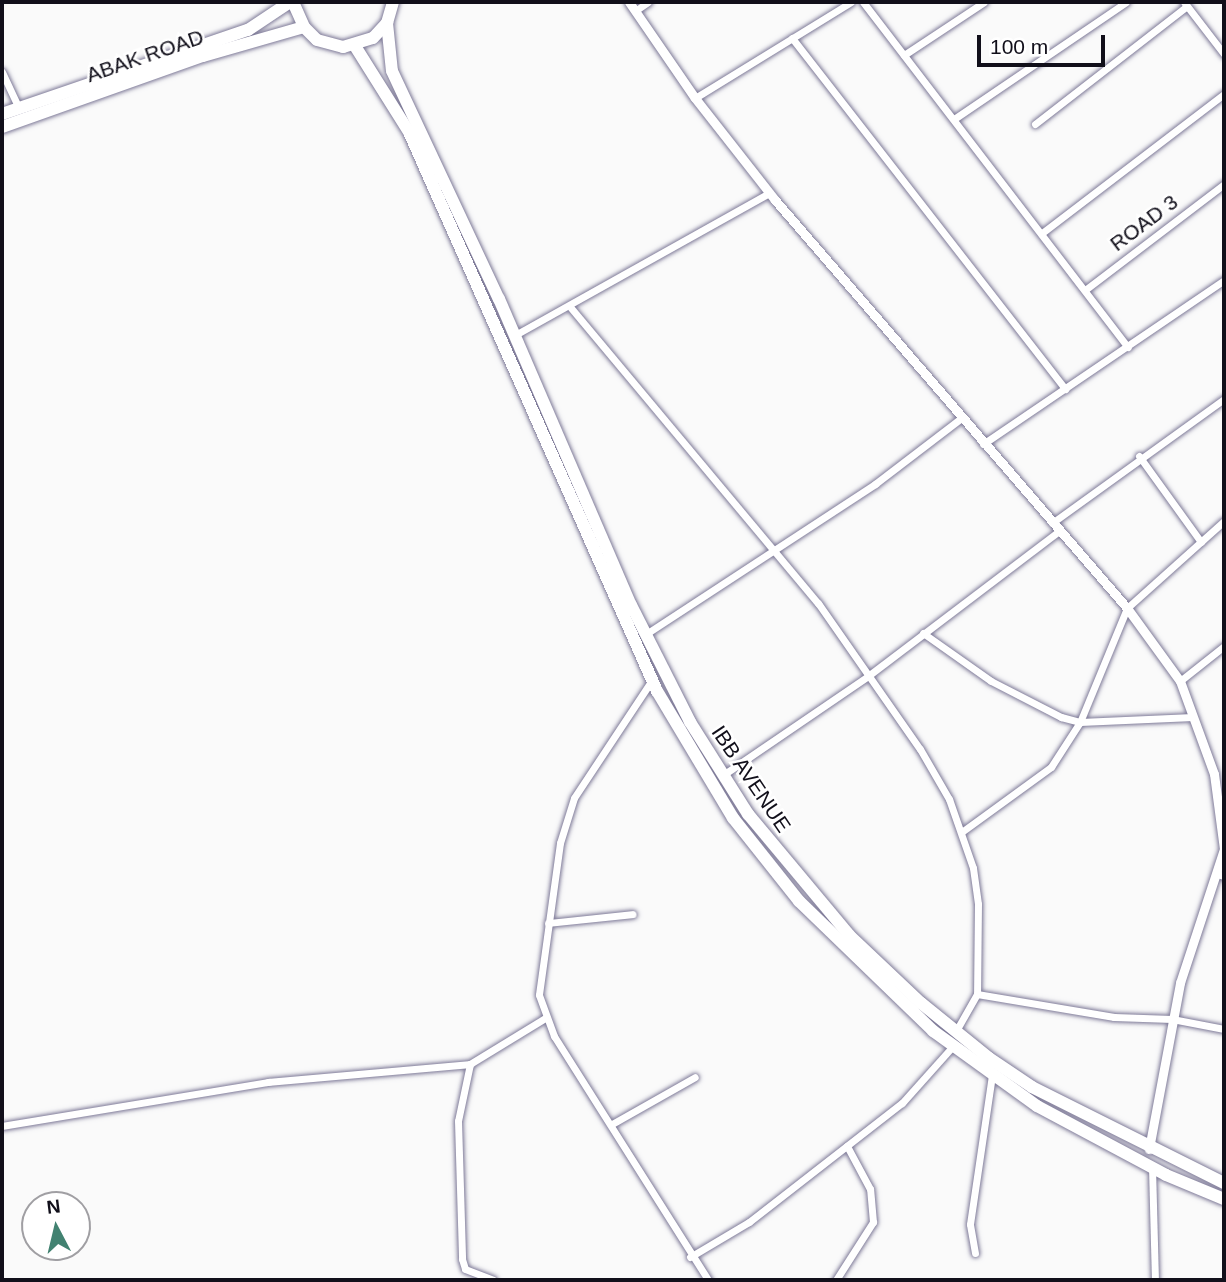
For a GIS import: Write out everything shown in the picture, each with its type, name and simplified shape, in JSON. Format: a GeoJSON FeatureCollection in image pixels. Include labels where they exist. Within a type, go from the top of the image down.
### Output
{"type":"FeatureCollection","features":[{"type":"Feature","properties":{"kind":"main road"},"geometry":{"type":"LineString","coordinates":[[292,2],[304,27],[335,46],[355,46],[373,38],[387,23],[393,2]]}},
{"type":"Feature","properties":{"kind":"main road","name":"ABAK ROAD"},"geometry":{"type":"LineString","coordinates":[[2,114],[248,30],[292,2]]}},
{"type":"Feature","properties":{"kind":"main road","name":"IBB AVENUE"},"geometry":{"type":"LineString","coordinates":[[387,23],[392,71],[461,215],[646,634],[723,775],[771,845],[840,925],[956,1031],[1032,1087],[1149,1149],[1224,1184]]}},
{"type":"Feature","properties":{"kind":"main road","name":"ABAK ROAD"},"geometry":{"type":"LineString","coordinates":[[2,127],[203,56],[304,27]]}},
{"type":"Feature","properties":{"kind":"main road"},"geometry":{"type":"LineString","coordinates":[[355,46],[409,132],[652,680],[698,764],[776,873],[870,973],[953,1046],[992,1075],[1037,1106],[1153,1167],[1224,1199]]}},
{"type":"Feature","properties":{"kind":"street"},"geometry":{"type":"LineString","coordinates":[[629,2],[695,97],[769,193],[960,419],[1127,608],[1180,681],[1223,817],[1224,849],[1221,875],[1172,1019],[1149,1149]]}},
{"type":"Feature","properties":{"kind":"street"},"geometry":{"type":"LineString","coordinates":[[635,10],[648,2]]}},
{"type":"Feature","properties":{"kind":"street"},"geometry":{"type":"LineString","coordinates":[[695,97],[851,2]]}},
{"type":"Feature","properties":{"kind":"street"},"geometry":{"type":"LineString","coordinates":[[863,2],[1128,347]]}},
{"type":"Feature","properties":{"kind":"street"},"geometry":{"type":"LineString","coordinates":[[904,55],[984,2]]}},
{"type":"Feature","properties":{"kind":"street"},"geometry":{"type":"LineString","coordinates":[[954,119],[1126,2]]}},
{"type":"Feature","properties":{"kind":"street"},"geometry":{"type":"LineString","coordinates":[[1035,124],[1185,4],[1224,54]]}},
{"type":"Feature","properties":{"kind":"street"},"geometry":{"type":"LineString","coordinates":[[792,38],[1065,389]]}},
{"type":"Feature","properties":{"kind":"street"},"geometry":{"type":"LineString","coordinates":[[2,72],[19,108]]}},
{"type":"Feature","properties":{"kind":"street"},"geometry":{"type":"LineString","coordinates":[[1042,233],[1224,94]]}},
{"type":"Feature","properties":{"kind":"street","name":"ROAD 3"},"geometry":{"type":"LineString","coordinates":[[1085,290],[1224,184]]}},
{"type":"Feature","properties":{"kind":"street"},"geometry":{"type":"LineString","coordinates":[[515,335],[571,308],[769,193]]}},
{"type":"Feature","properties":{"kind":"street"},"geometry":{"type":"LineString","coordinates":[[982,444],[1224,280]]}},
{"type":"Feature","properties":{"kind":"street"},"geometry":{"type":"LineString","coordinates":[[571,308],[776,552],[920,750],[963,831],[978,904],[977,994],[956,1031]]}},
{"type":"Feature","properties":{"kind":"street"},"geometry":{"type":"LineString","coordinates":[[1052,523],[1139,456],[1224,399]]}},
{"type":"Feature","properties":{"kind":"street"},"geometry":{"type":"LineString","coordinates":[[646,634],[776,552],[960,419]]}},
{"type":"Feature","properties":{"kind":"street"},"geometry":{"type":"LineString","coordinates":[[1139,456],[1201,542]]}},
{"type":"Feature","properties":{"kind":"street"},"geometry":{"type":"LineString","coordinates":[[963,831],[1051,767],[1080,722],[1127,608],[1224,521]]}},
{"type":"Feature","properties":{"kind":"street"},"geometry":{"type":"LineString","coordinates":[[723,775],[868,676],[1058,532]]}},
{"type":"Feature","properties":{"kind":"street"},"geometry":{"type":"LineString","coordinates":[[923,634],[991,681],[1080,722],[1193,717]]}},
{"type":"Feature","properties":{"kind":"street"},"geometry":{"type":"LineString","coordinates":[[1180,681],[1224,646]]}},
{"type":"Feature","properties":{"kind":"street"},"geometry":{"type":"LineString","coordinates":[[652,680],[573,798],[560,843],[539,995],[545,1018],[690,1256],[708,1280]]}},
{"type":"Feature","properties":{"kind":"street"},"geometry":{"type":"LineString","coordinates":[[548,923],[633,914]]}},
{"type":"Feature","properties":{"kind":"street"},"geometry":{"type":"LineString","coordinates":[[977,994],[1114,1017],[1172,1019],[1224,1029]]}},
{"type":"Feature","properties":{"kind":"street"},"geometry":{"type":"LineString","coordinates":[[2,1126],[268,1082],[470,1064],[545,1018]]}},
{"type":"Feature","properties":{"kind":"street"},"geometry":{"type":"LineString","coordinates":[[690,1256],[749,1222],[902,1103],[953,1046]]}},
{"type":"Feature","properties":{"kind":"street"},"geometry":{"type":"LineString","coordinates":[[470,1064],[458,1121],[462,1259],[465,1269],[493,1280]]}},
{"type":"Feature","properties":{"kind":"street"},"geometry":{"type":"LineString","coordinates":[[975,1253],[970,1224],[992,1075]]}},
{"type":"Feature","properties":{"kind":"street"},"geometry":{"type":"LineString","coordinates":[[612,1124],[695,1077]]}},
{"type":"Feature","properties":{"kind":"street"},"geometry":{"type":"LineString","coordinates":[[836,1280],[873,1222],[870,1189],[847,1146]]}},
{"type":"Feature","properties":{"kind":"street"},"geometry":{"type":"LineString","coordinates":[[1153,1167],[1155,1280]]}}]}
